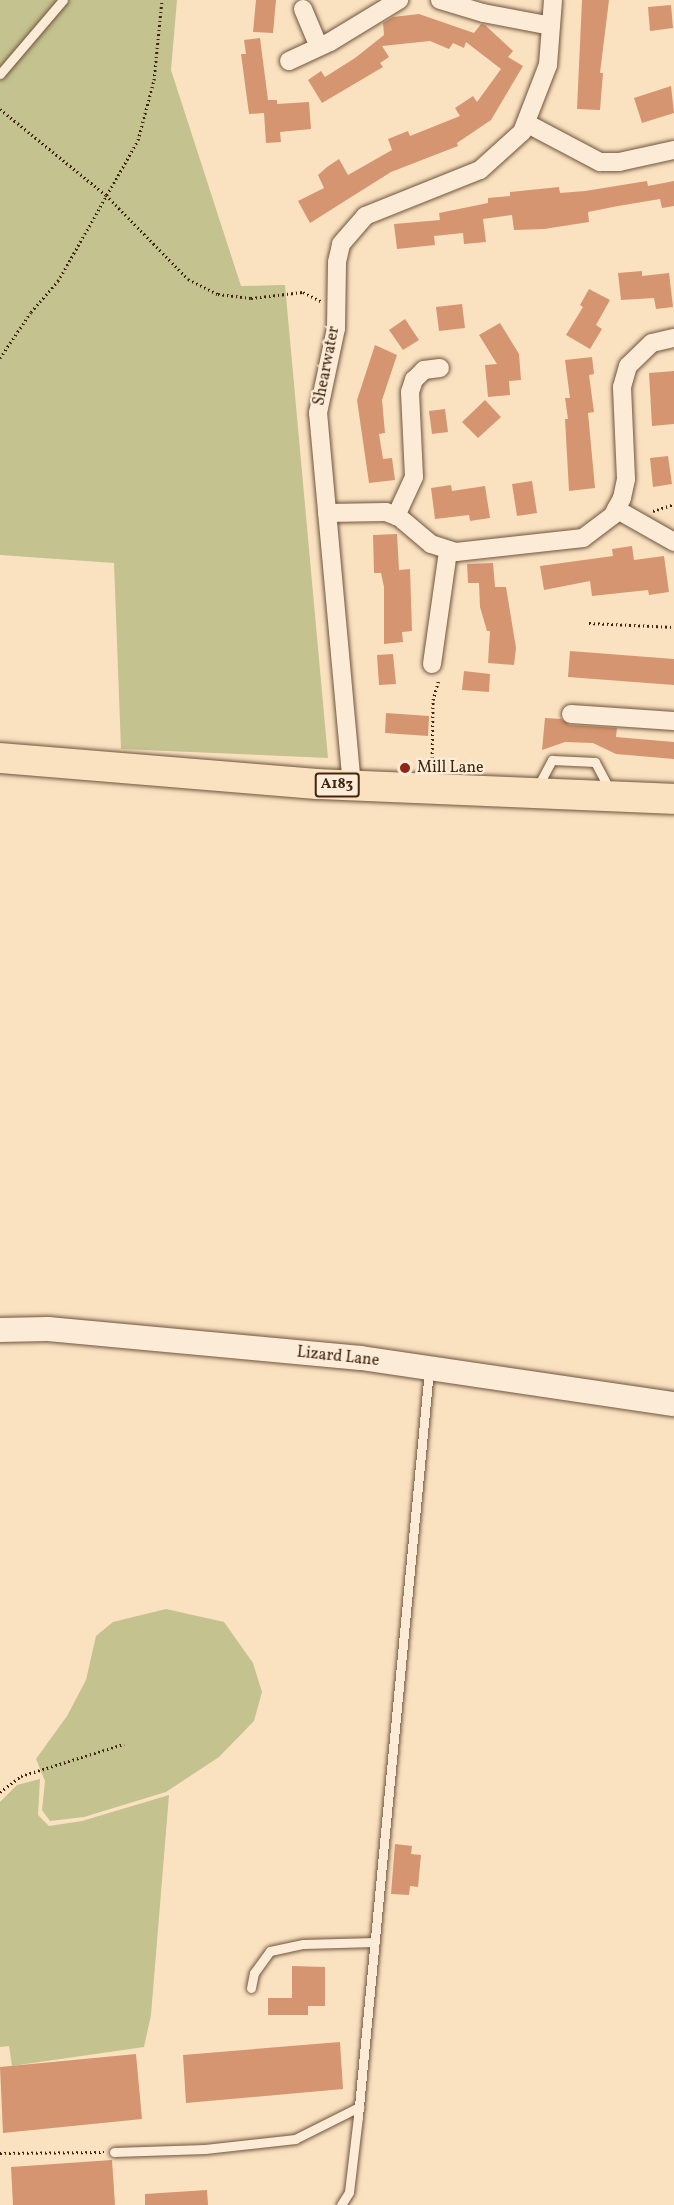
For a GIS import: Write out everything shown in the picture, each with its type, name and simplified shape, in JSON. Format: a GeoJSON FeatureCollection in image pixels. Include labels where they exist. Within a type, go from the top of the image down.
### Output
{"type":"FeatureCollection","features":[{"type":"Feature","properties":{"kind":"main road","name":"A183"},"geometry":{"type":"LineString","coordinates":[[0,758],[352,786],[674,799]]}},
{"type":"Feature","properties":{"kind":"street"},"geometry":{"type":"LineString","coordinates":[[289,61],[319,47],[399,0]]}},
{"type":"Feature","properties":{"kind":"street"},"geometry":{"type":"LineString","coordinates":[[440,0],[467,10],[551,26]]}},
{"type":"Feature","properties":{"kind":"street","name":"Shearwater"},"geometry":{"type":"LineString","coordinates":[[352,786],[318,413],[334,343],[337,262],[341,244],[351,229],[365,216],[393,202],[480,170],[501,155],[526,123],[548,65],[553,0]]}},
{"type":"Feature","properties":{"kind":"street"},"geometry":{"type":"LineString","coordinates":[[303,9],[319,47]]}},
{"type":"Feature","properties":{"kind":"street"},"geometry":{"type":"LineString","coordinates":[[526,123],[600,162],[619,162],[674,150]]}},
{"type":"Feature","properties":{"kind":"street"},"geometry":{"type":"LineString","coordinates":[[327,513],[375,510],[396,516],[431,544],[448,551],[583,538],[598,530],[616,510],[626,479],[624,376],[643,350],[652,343],[674,338]]}},
{"type":"Feature","properties":{"kind":"street"},"geometry":{"type":"LineString","coordinates":[[396,516],[414,477],[410,392],[414,380],[424,370],[440,368]]}},
{"type":"Feature","properties":{"kind":"street"},"geometry":{"type":"LineString","coordinates":[[616,510],[674,542]]}},
{"type":"Feature","properties":{"kind":"street"},"geometry":{"type":"LineString","coordinates":[[432,664],[448,551]]}},
{"type":"Feature","properties":{"kind":"street"},"geometry":{"type":"LineString","coordinates":[[571,714],[674,721]]}},
{"type":"Feature","properties":{"kind":"street","name":"Lizard Lane"},"geometry":{"type":"LineString","coordinates":[[0,1330],[48,1329],[429,1368],[674,1404]]}},
{"type":"Feature","properties":{"kind":"lane"},"geometry":{"type":"LineString","coordinates":[[0,74],[63,0]]}},
{"type":"Feature","properties":{"kind":"lane"},"geometry":{"type":"LineString","coordinates":[[341,2205],[349,2192],[359,2107],[429,1368]]}},
{"type":"Feature","properties":{"kind":"lane"},"geometry":{"type":"LineString","coordinates":[[251,1988],[254,1972],[270,1951],[303,1944],[375,1942]]}},
{"type":"Feature","properties":{"kind":"lane"},"geometry":{"type":"LineString","coordinates":[[114,2152],[295,2139],[359,2107]]}},
{"type":"Feature","properties":{"kind":"path"},"geometry":{"type":"LineString","coordinates":[[0,358],[31,312],[58,281],[138,140],[154,80],[162,0]]}},
{"type":"Feature","properties":{"kind":"path"},"geometry":{"type":"LineString","coordinates":[[0,109],[106,195],[188,279],[219,294],[251,298],[303,292],[336,309]]}},
{"type":"Feature","properties":{"kind":"path"},"geometry":{"type":"LineString","coordinates":[[589,623],[674,627]]}},
{"type":"Feature","properties":{"kind":"path"},"geometry":{"type":"LineString","coordinates":[[432,664],[439,676],[433,700],[432,778]]}},
{"type":"Feature","properties":{"kind":"path"},"geometry":{"type":"LineString","coordinates":[[0,1792],[21,1776],[124,1744]]}},
{"type":"Feature","properties":{"kind":"path"},"geometry":{"type":"LineString","coordinates":[[0,2153],[114,2152]]}},
{"type":"Feature","properties":{"kind":"shaded area"},"geometry":{"type":"Polygon","coordinates":[[[0,0],[177,0],[171,70],[241,286],[285,285],[328,758],[121,749],[114,563],[0,555],[0,0]]]}},
{"type":"Feature","properties":{"kind":"shaded area"},"geometry":{"type":"Polygon","coordinates":[[[166,1609],[224,1622],[253,1663],[262,1692],[254,1721],[219,1757],[166,1792],[84,1817],[50,1821],[42,1810],[45,1781],[36,1759],[67,1716],[86,1680],[96,1636],[113,1622],[166,1609]]]}},
{"type":"Feature","properties":{"kind":"shaded area"},"geometry":{"type":"Polygon","coordinates":[[[40,1779],[38,1815],[49,1826],[82,1821],[169,1795],[151,2015],[144,2047],[12,2066],[9,2046],[0,2047],[0,1802],[17,1785],[40,1779]]]}},
{"type":"Feature","properties":{"kind":"building"},"geometry":{"type":"Polygon","coordinates":[[[256,0],[276,0],[273,33],[253,32],[256,0]]]}},
{"type":"Feature","properties":{"kind":"building"},"geometry":{"type":"Polygon","coordinates":[[[582,0],[609,0],[600,73],[603,73],[600,110],[577,109],[582,0]]]}},
{"type":"Feature","properties":{"kind":"building"},"geometry":{"type":"Polygon","coordinates":[[[671,5],[673,28],[650,31],[648,7],[671,5]]]}},
{"type":"Feature","properties":{"kind":"building"},"geometry":{"type":"Polygon","coordinates":[[[419,14],[474,33],[481,24],[485,25],[513,51],[508,57],[523,66],[491,120],[457,143],[458,146],[391,172],[310,223],[298,201],[324,188],[318,175],[327,167],[339,159],[348,175],[392,150],[388,139],[408,131],[410,136],[460,116],[455,108],[473,96],[477,102],[501,69],[466,42],[464,48],[453,43],[449,49],[430,41],[382,46],[389,57],[380,63],[383,67],[322,103],[308,80],[321,71],[325,77],[355,58],[384,35],[383,23],[393,17],[419,14]]]}},
{"type":"Feature","properties":{"kind":"building"},"geometry":{"type":"Polygon","coordinates":[[[260,38],[268,100],[277,100],[277,104],[309,102],[311,129],[280,132],[281,142],[266,143],[264,113],[249,114],[241,54],[246,54],[244,40],[260,38]]]}},
{"type":"Feature","properties":{"kind":"building"},"geometry":{"type":"Polygon","coordinates":[[[671,86],[674,113],[642,123],[634,98],[671,86]]]}},
{"type":"Feature","properties":{"kind":"building"},"geometry":{"type":"Polygon","coordinates":[[[647,181],[648,186],[674,181],[674,206],[662,208],[660,199],[618,206],[588,212],[589,222],[544,229],[514,230],[512,215],[483,219],[486,242],[464,244],[463,233],[434,236],[435,245],[397,249],[394,224],[440,220],[439,213],[488,203],[488,198],[510,196],[510,192],[559,187],[560,193],[585,191],[647,181]]]}},
{"type":"Feature","properties":{"kind":"building"},"geometry":{"type":"Polygon","coordinates":[[[642,271],[642,276],[669,273],[673,307],[656,309],[654,298],[621,300],[618,273],[642,271]]]}},
{"type":"Feature","properties":{"kind":"building"},"geometry":{"type":"Polygon","coordinates":[[[589,289],[610,300],[596,325],[602,329],[590,349],[566,335],[583,307],[580,305],[589,289]]]}},
{"type":"Feature","properties":{"kind":"building"},"geometry":{"type":"Polygon","coordinates":[[[462,304],[465,328],[439,331],[436,307],[462,304]]]}},
{"type":"Feature","properties":{"kind":"building"},"geometry":{"type":"Polygon","coordinates":[[[405,319],[419,340],[403,350],[389,330],[405,319]]]}},
{"type":"Feature","properties":{"kind":"building"},"geometry":{"type":"Polygon","coordinates":[[[500,323],[519,354],[521,380],[509,381],[510,395],[488,397],[485,365],[497,364],[479,335],[500,323]]]}},
{"type":"Feature","properties":{"kind":"building"},"geometry":{"type":"Polygon","coordinates":[[[375,345],[397,355],[382,400],[385,433],[379,434],[383,459],[392,458],[395,480],[369,483],[357,400],[375,345]]]}},
{"type":"Feature","properties":{"kind":"building"},"geometry":{"type":"Polygon","coordinates":[[[592,357],[594,374],[589,375],[594,412],[588,413],[595,488],[569,491],[565,419],[568,419],[565,398],[570,398],[565,360],[592,357]]]}},
{"type":"Feature","properties":{"kind":"building"},"geometry":{"type":"Polygon","coordinates":[[[674,371],[674,424],[652,426],[649,373],[674,371]]]}},
{"type":"Feature","properties":{"kind":"building"},"geometry":{"type":"Polygon","coordinates":[[[485,400],[501,417],[478,438],[462,422],[485,400]]]}},
{"type":"Feature","properties":{"kind":"building"},"geometry":{"type":"Polygon","coordinates":[[[445,409],[448,432],[432,434],[429,411],[445,409]]]}},
{"type":"Feature","properties":{"kind":"building"},"geometry":{"type":"Polygon","coordinates":[[[668,456],[672,484],[653,487],[650,458],[668,456]]]}},
{"type":"Feature","properties":{"kind":"building"},"geometry":{"type":"Polygon","coordinates":[[[532,481],[537,513],[517,516],[512,484],[532,481]]]}},
{"type":"Feature","properties":{"kind":"building"},"geometry":{"type":"Polygon","coordinates":[[[451,485],[452,491],[485,486],[490,518],[470,521],[469,515],[435,519],[431,488],[451,485]]]}},
{"type":"Feature","properties":{"kind":"building"},"geometry":{"type":"Polygon","coordinates":[[[397,534],[399,570],[410,569],[412,631],[402,632],[403,642],[384,644],[384,587],[381,573],[374,573],[373,535],[397,534]]]}},
{"type":"Feature","properties":{"kind":"building"},"geometry":{"type":"Polygon","coordinates":[[[632,546],[634,560],[664,556],[669,592],[649,595],[648,590],[592,596],[590,581],[544,590],[540,566],[613,556],[612,549],[632,546]]]}},
{"type":"Feature","properties":{"kind":"building"},"geometry":{"type":"Polygon","coordinates":[[[493,563],[495,587],[506,587],[516,648],[514,665],[488,663],[490,631],[487,631],[480,607],[479,583],[468,583],[467,564],[493,563]]]}},
{"type":"Feature","properties":{"kind":"building"},"geometry":{"type":"Polygon","coordinates":[[[570,651],[674,659],[674,685],[568,677],[570,651]]]}},
{"type":"Feature","properties":{"kind":"building"},"geometry":{"type":"Polygon","coordinates":[[[393,654],[396,684],[379,685],[377,655],[393,654]]]}},
{"type":"Feature","properties":{"kind":"building"},"geometry":{"type":"Polygon","coordinates":[[[464,671],[490,674],[489,692],[462,690],[464,671]]]}},
{"type":"Feature","properties":{"kind":"building"},"geometry":{"type":"Polygon","coordinates":[[[386,713],[429,716],[428,736],[385,733],[386,713]]]}},
{"type":"Feature","properties":{"kind":"building"},"geometry":{"type":"Polygon","coordinates":[[[545,718],[561,719],[570,725],[617,728],[616,737],[674,742],[674,759],[616,754],[593,743],[565,742],[542,750],[545,718]]]}},
{"type":"Feature","properties":{"kind":"building"},"geometry":{"type":"Polygon","coordinates":[[[395,1844],[412,1846],[411,1854],[421,1855],[418,1887],[410,1886],[409,1895],[391,1894],[395,1844]]]}},
{"type":"Feature","properties":{"kind":"building"},"geometry":{"type":"Polygon","coordinates":[[[292,1966],[325,1967],[325,2006],[308,2006],[308,2015],[268,2015],[268,1998],[292,1998],[292,1966]]]}},
{"type":"Feature","properties":{"kind":"building"},"geometry":{"type":"Polygon","coordinates":[[[340,2042],[343,2089],[186,2103],[183,2055],[340,2042]]]}},
{"type":"Feature","properties":{"kind":"building"},"geometry":{"type":"Polygon","coordinates":[[[136,2054],[142,2119],[3,2133],[0,2067],[136,2054]]]}},
{"type":"Feature","properties":{"kind":"building"},"geometry":{"type":"Polygon","coordinates":[[[112,2160],[115,2205],[13,2205],[11,2167],[112,2160]]]}},
{"type":"Feature","properties":{"kind":"building"},"geometry":{"type":"Polygon","coordinates":[[[207,2190],[208,2205],[145,2205],[145,2194],[207,2190]]]}},
{"type":"Feature","properties":{"kind":"place","name":"Mill Lane"},"geometry":{"type":"Point","coordinates":[405,768]}}]}
